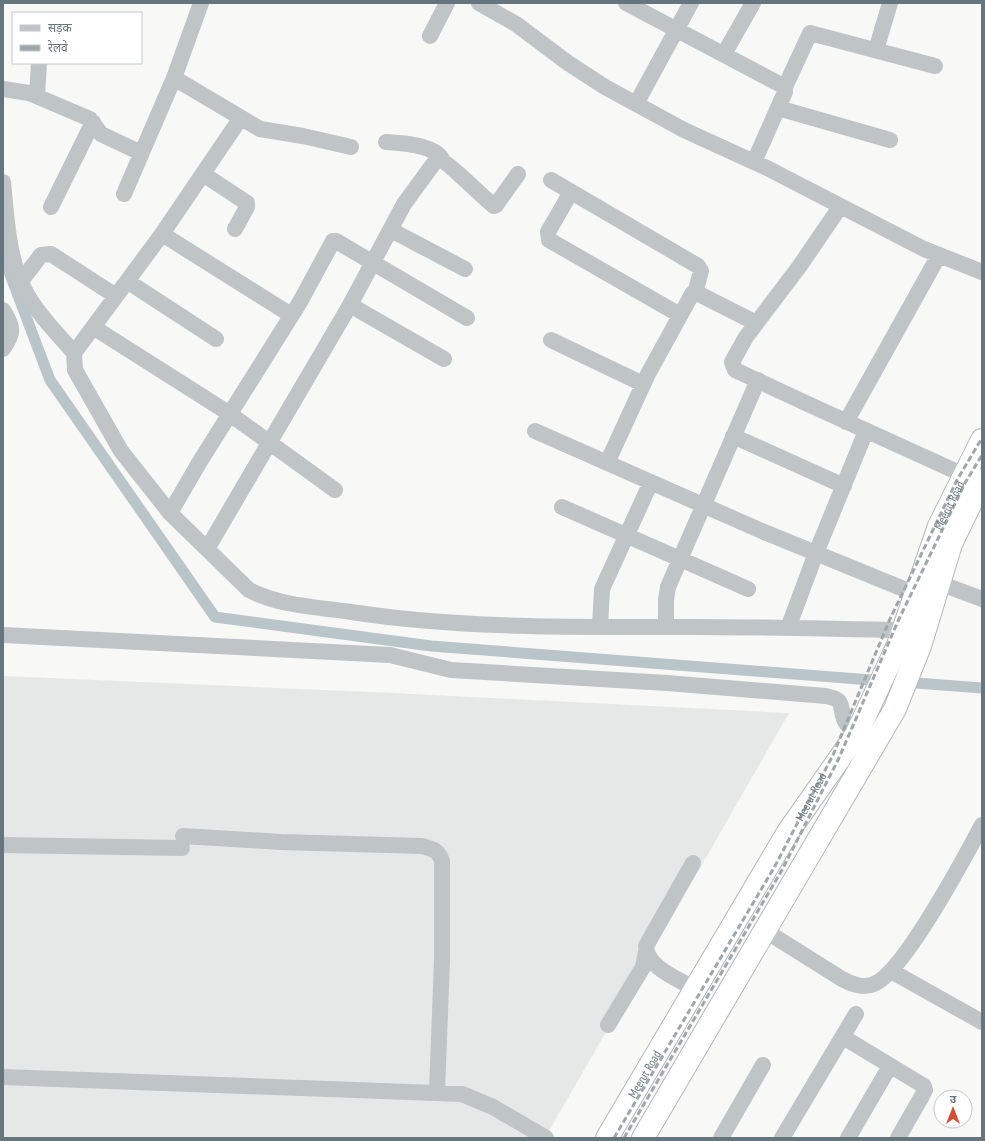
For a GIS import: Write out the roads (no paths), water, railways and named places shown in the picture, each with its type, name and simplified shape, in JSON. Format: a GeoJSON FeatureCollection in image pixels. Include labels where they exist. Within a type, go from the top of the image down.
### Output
{"type":"FeatureCollection","features":[{"type":"Feature","properties":{"kind":"highway","name":"Meerut Road"},"geometry":{"type":"LineString","coordinates":[[643,1138],[895,709],[920,646],[973,478],[982,440]]}},
{"type":"Feature","properties":{"kind":"highway","name":"Meerut Road"},"geometry":{"type":"LineString","coordinates":[[607,1138],[788,832],[856,735],[901,637],[940,526],[973,478]]}},
{"type":"Feature","properties":{"kind":"street"},"geometry":{"type":"LineString","coordinates":[[124,194],[174,78],[200,3]]}},
{"type":"Feature","properties":{"kind":"street"},"geometry":{"type":"LineString","coordinates":[[430,36],[447,3]]}},
{"type":"Feature","properties":{"kind":"street"},"geometry":{"type":"LineString","coordinates":[[480,3],[516,24],[593,79],[684,130],[754,162],[939,255],[982,272]]}},
{"type":"Feature","properties":{"kind":"street"},"geometry":{"type":"LineString","coordinates":[[626,3],[785,86]]}},
{"type":"Feature","properties":{"kind":"street"},"geometry":{"type":"LineString","coordinates":[[636,104],[691,3]]}},
{"type":"Feature","properties":{"kind":"street"},"geometry":{"type":"LineString","coordinates":[[724,54],[753,3]]}},
{"type":"Feature","properties":{"kind":"street"},"geometry":{"type":"LineString","coordinates":[[876,50],[890,3]]}},
{"type":"Feature","properties":{"kind":"street"},"geometry":{"type":"LineString","coordinates":[[754,162],[785,92],[785,86],[810,32],[935,66]]}},
{"type":"Feature","properties":{"kind":"street"},"geometry":{"type":"LineString","coordinates":[[37,96],[39,64]]}},
{"type":"Feature","properties":{"kind":"street"},"geometry":{"type":"LineString","coordinates":[[174,78],[240,119],[265,131],[303,136],[351,147]]}},
{"type":"Feature","properties":{"kind":"street"},"geometry":{"type":"LineString","coordinates":[[3,89],[23,91],[90,118],[101,134],[141,153]]}},
{"type":"Feature","properties":{"kind":"street"},"geometry":{"type":"LineString","coordinates":[[778,108],[890,140]]}},
{"type":"Feature","properties":{"kind":"street"},"geometry":{"type":"LineString","coordinates":[[74,353],[162,234],[240,119]]}},
{"type":"Feature","properties":{"kind":"street"},"geometry":{"type":"LineString","coordinates":[[51,207],[93,122]]}},
{"type":"Feature","properties":{"kind":"street"},"geometry":{"type":"LineString","coordinates":[[386,142],[409,144],[437,152],[442,159],[494,206],[518,174]]}},
{"type":"Feature","properties":{"kind":"street"},"geometry":{"type":"LineString","coordinates":[[207,549],[374,264],[407,199],[437,159],[442,159]]}},
{"type":"Feature","properties":{"kind":"street"},"geometry":{"type":"LineString","coordinates":[[203,174],[247,203],[247,207],[235,229]]}},
{"type":"Feature","properties":{"kind":"street"},"geometry":{"type":"LineString","coordinates":[[551,180],[698,266],[701,271],[695,293],[689,298],[643,384],[607,463]]}},
{"type":"Feature","properties":{"kind":"street"},"geometry":{"type":"LineString","coordinates":[[3,182],[7,226],[17,272],[21,282],[28,296],[39,312],[74,353],[75,370],[121,452],[170,513],[249,590],[264,598],[281,602],[394,618],[468,624],[600,627],[788,628],[901,637]]}},
{"type":"Feature","properties":{"kind":"street"},"geometry":{"type":"LineString","coordinates":[[571,192],[548,232],[548,240],[680,315]]}},
{"type":"Feature","properties":{"kind":"street"},"geometry":{"type":"LineString","coordinates":[[840,206],[799,267],[746,337],[732,362],[735,370],[846,422],[973,478]]}},
{"type":"Feature","properties":{"kind":"street"},"geometry":{"type":"LineString","coordinates":[[391,230],[464,269]]}},
{"type":"Feature","properties":{"kind":"street"},"geometry":{"type":"LineString","coordinates":[[162,234],[291,315]]}},
{"type":"Feature","properties":{"kind":"street"},"geometry":{"type":"LineString","coordinates":[[170,513],[291,315],[333,241],[336,241],[467,318]]}},
{"type":"Feature","properties":{"kind":"street"},"geometry":{"type":"LineString","coordinates":[[21,282],[42,255],[51,254],[116,296]]}},
{"type":"Feature","properties":{"kind":"street"},"geometry":{"type":"LineString","coordinates":[[846,422],[939,255]]}},
{"type":"Feature","properties":{"kind":"street"},"geometry":{"type":"LineString","coordinates":[[127,281],[216,339]]}},
{"type":"Feature","properties":{"kind":"street"},"geometry":{"type":"LineString","coordinates":[[695,293],[756,323]]}},
{"type":"Feature","properties":{"kind":"street"},"geometry":{"type":"LineString","coordinates":[[350,305],[444,359]]}},
{"type":"Feature","properties":{"kind":"street"},"geometry":{"type":"LineString","coordinates":[[3,310],[10,321],[12,328],[10,338],[3,349]]}},
{"type":"Feature","properties":{"kind":"street"},"geometry":{"type":"LineString","coordinates":[[94,327],[230,414],[271,442],[335,490]]}},
{"type":"Feature","properties":{"kind":"street"},"geometry":{"type":"LineString","coordinates":[[551,340],[643,384]]}},
{"type":"Feature","properties":{"kind":"street"},"geometry":{"type":"LineString","coordinates":[[666,627],[667,593],[758,380]]}},
{"type":"Feature","properties":{"kind":"street"},"geometry":{"type":"LineString","coordinates":[[535,431],[703,506],[916,594]]}},
{"type":"Feature","properties":{"kind":"street"},"geometry":{"type":"LineString","coordinates":[[788,628],[816,553],[866,431]]}},
{"type":"Feature","properties":{"kind":"street"},"geometry":{"type":"LineString","coordinates":[[734,436],[844,486]]}},
{"type":"Feature","properties":{"kind":"street"},"geometry":{"type":"LineString","coordinates":[[600,627],[602,589],[651,482]]}},
{"type":"Feature","properties":{"kind":"street"},"geometry":{"type":"LineString","coordinates":[[562,507],[748,589]]}},
{"type":"Feature","properties":{"kind":"street"},"geometry":{"type":"LineString","coordinates":[[940,583],[982,599]]}},
{"type":"Feature","properties":{"kind":"street"},"geometry":{"type":"LineString","coordinates":[[3,636],[390,655],[402,656],[437,668],[451,670],[666,683],[826,696],[836,698],[840,702],[844,720],[856,735]]}},
{"type":"Feature","properties":{"kind":"street"},"geometry":{"type":"LineString","coordinates":[[764,930],[854,985],[863,986],[875,984],[901,961],[914,942],[982,825]]}},
{"type":"Feature","properties":{"kind":"street"},"geometry":{"type":"LineString","coordinates":[[3,846],[182,842],[281,842],[422,846],[433,848],[439,853],[442,861],[442,960],[437,1092]]}},
{"type":"Feature","properties":{"kind":"street"},"geometry":{"type":"LineString","coordinates":[[608,1025],[643,967],[648,940],[693,863]]}},
{"type":"Feature","properties":{"kind":"street"},"geometry":{"type":"LineString","coordinates":[[646,952],[658,967],[696,989]]}},
{"type":"Feature","properties":{"kind":"street"},"geometry":{"type":"LineString","coordinates":[[891,971],[982,1022]]}},
{"type":"Feature","properties":{"kind":"street"},"geometry":{"type":"LineString","coordinates":[[782,1138],[856,1014]]}},
{"type":"Feature","properties":{"kind":"street"},"geometry":{"type":"LineString","coordinates":[[843,1037],[890,1066],[920,1082],[924,1086],[924,1090],[898,1138]]}},
{"type":"Feature","properties":{"kind":"street"},"geometry":{"type":"LineString","coordinates":[[721,1138],[763,1065]]}},
{"type":"Feature","properties":{"kind":"street"},"geometry":{"type":"LineString","coordinates":[[848,1138],[890,1066]]}},
{"type":"Feature","properties":{"kind":"street"},"geometry":{"type":"LineString","coordinates":[[3,1077],[462,1094],[477,1099],[546,1138]]}},
{"type":"Feature","properties":{"kind":"waterway"},"geometry":{"type":"LineString","coordinates":[[3,256],[50,380],[215,617],[431,646],[884,681]]}},
{"type":"Feature","properties":{"kind":"waterway"},"geometry":{"type":"LineString","coordinates":[[903,682],[982,688]]}},
{"type":"Feature","properties":{"kind":"railway"},"geometry":{"type":"LineString","coordinates":[[614,1138],[775,866],[833,755],[890,619],[957,480],[982,438]]}},
{"type":"Feature","properties":{"kind":"railway"},"geometry":{"type":"LineString","coordinates":[[624,1138],[782,870],[839,758],[898,621],[965,483],[982,455]]}}]}
